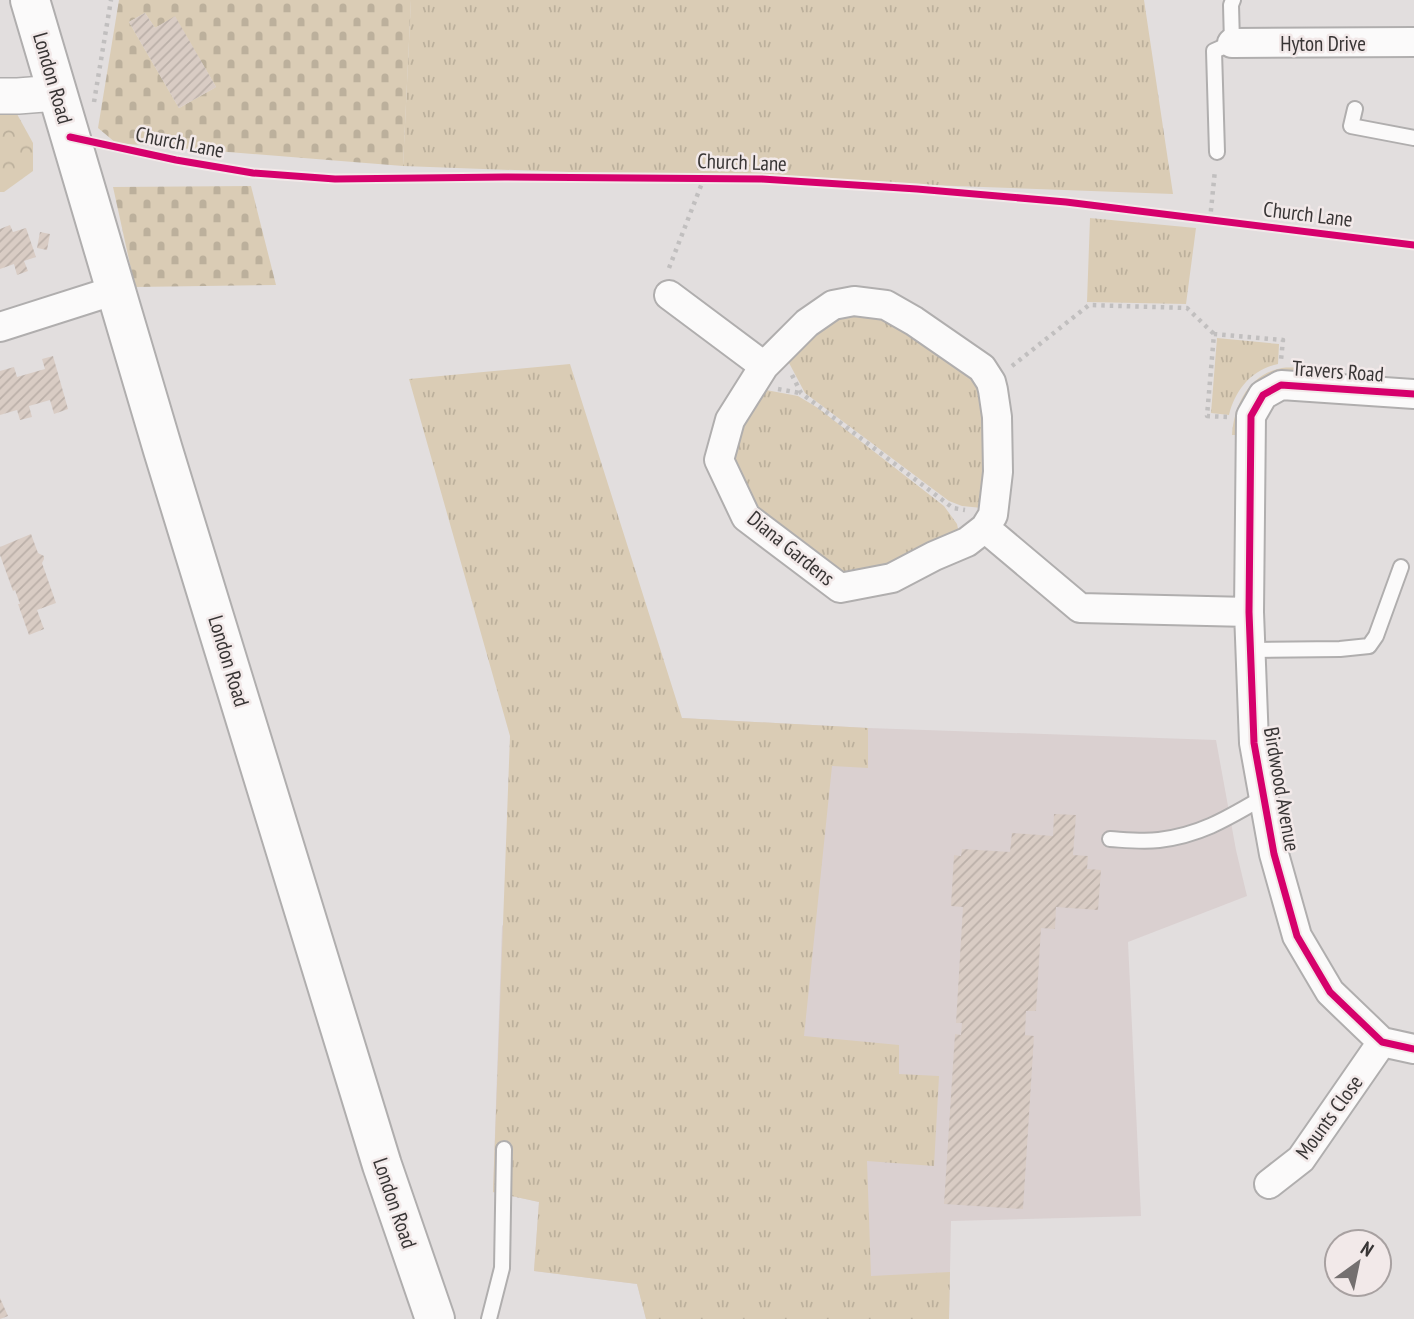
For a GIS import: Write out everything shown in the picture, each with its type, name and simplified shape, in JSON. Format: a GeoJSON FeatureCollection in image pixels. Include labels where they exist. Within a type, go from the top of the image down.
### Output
{"type":"FeatureCollection","features":[{"type":"Feature","properties":{"kind":"main road","name":"London Road"},"geometry":{"type":"LineString","coordinates":[[30,0],[382,1166],[435,1319]]}},
{"type":"Feature","properties":{"kind":"street","name":"Hyton Drive"},"geometry":{"type":"LineString","coordinates":[[1232,43],[1414,43]]}},
{"type":"Feature","properties":{"kind":"street"},"geometry":{"type":"LineString","coordinates":[[0,96],[57,93]]}},
{"type":"Feature","properties":{"kind":"street"},"geometry":{"type":"LineString","coordinates":[[0,327],[116,290]]}},
{"type":"Feature","properties":{"kind":"street"},"geometry":{"type":"LineString","coordinates":[[669,295],[764,366]]}},
{"type":"Feature","properties":{"kind":"street","name":"Diana Gardens"},"geometry":{"type":"LineString","coordinates":[[985,528],[967,542],[892,578],[840,588],[746,517],[719,460],[730,420],[764,366],[815,317],[833,305],[854,302],[886,305],[982,368],[991,382]]}},
{"type":"Feature","properties":{"kind":"street"},"geometry":{"type":"LineString","coordinates":[[991,382],[997,417],[998,472],[993,515],[985,528],[1080,608],[1249,612]]}},
{"type":"Feature","properties":{"kind":"street","name":"Travers Road"},"geometry":{"type":"LineString","coordinates":[[1263,395],[1282,385],[1414,394]]}},
{"type":"Feature","properties":{"kind":"street","name":"Birdwood Avenue"},"geometry":{"type":"LineString","coordinates":[[1263,395],[1251,416],[1249,612],[1254,743],[1274,854],[1297,936],[1330,992],[1382,1042]]}},
{"type":"Feature","properties":{"kind":"street"},"geometry":{"type":"LineString","coordinates":[[1382,1042],[1414,1049]]}},
{"type":"Feature","properties":{"kind":"street","name":"Mounts Close"},"geometry":{"type":"LineString","coordinates":[[1269,1184],[1301,1159],[1382,1042]]}},
{"type":"Feature","properties":{"kind":"lane"},"geometry":{"type":"LineString","coordinates":[[1217,152],[1214,51],[1232,43],[1233,0]]}},
{"type":"Feature","properties":{"kind":"lane"},"geometry":{"type":"LineString","coordinates":[[1354,109],[1351,126],[1414,138]]}},
{"type":"Feature","properties":{"kind":"lane"},"geometry":{"type":"LineString","coordinates":[[1251,650],[1369,646],[1376,636],[1401,567]]}},
{"type":"Feature","properties":{"kind":"lane"},"geometry":{"type":"LineString","coordinates":[[1110,839],[1157,841],[1193,834],[1220,823],[1264,797]]}},
{"type":"Feature","properties":{"kind":"lane"},"geometry":{"type":"LineString","coordinates":[[489,1319],[502,1268],[504,1149]]}},
{"type":"Feature","properties":{"kind":"path"},"geometry":{"type":"LineString","coordinates":[[70,137],[85,121],[93,107],[111,0]]}},
{"type":"Feature","properties":{"kind":"path"},"geometry":{"type":"LineString","coordinates":[[1210,220],[1217,152]]}},
{"type":"Feature","properties":{"kind":"path"},"geometry":{"type":"LineString","coordinates":[[669,295],[668,272],[704,177]]}},
{"type":"Feature","properties":{"kind":"path"},"geometry":{"type":"LineString","coordinates":[[1197,219],[1224,222]]}},
{"type":"Feature","properties":{"kind":"path"},"geometry":{"type":"LineString","coordinates":[[991,382],[1089,305],[1187,308],[1214,334],[1283,340],[1281,364]]}},
{"type":"Feature","properties":{"kind":"path"},"geometry":{"type":"LineString","coordinates":[[1214,334],[1207,416],[1231,417]]}},
{"type":"Feature","properties":{"kind":"path"},"geometry":{"type":"LineString","coordinates":[[801,393],[953,508]]}},
{"type":"Feature","properties":{"kind":"shaded area"},"geometry":{"type":"Polygon","coordinates":[[[682,718],[868,728],[1216,740],[1247,896],[1128,942],[1141,1216],[951,1221],[949,1319],[646,1319],[637,1284],[534,1271],[539,1202],[493,1192],[502,926],[682,718]]]}},
{"type":"Feature","properties":{"kind":"green space"},"geometry":{"type":"Polygon","coordinates":[[[119,0],[411,0],[403,166],[116,143],[98,128],[119,0]],[[145,13],[129,22],[179,108],[216,87],[175,17],[155,28],[145,13]]]}},
{"type":"Feature","properties":{"kind":"green space"},"geometry":{"type":"Polygon","coordinates":[[[411,0],[1144,0],[1173,194],[403,166],[411,0]]]}},
{"type":"Feature","properties":{"kind":"green space"},"geometry":{"type":"Polygon","coordinates":[[[0,105],[17,114],[33,143],[33,171],[4,192],[0,192],[0,105]]]}},
{"type":"Feature","properties":{"kind":"green space"},"geometry":{"type":"Polygon","coordinates":[[[251,186],[276,285],[135,287],[113,187],[251,186]]]}},
{"type":"Feature","properties":{"kind":"green space"},"geometry":{"type":"Polygon","coordinates":[[[1090,218],[1196,228],[1186,304],[1087,302],[1090,218]]]}},
{"type":"Feature","properties":{"kind":"green space"},"geometry":{"type":"Polygon","coordinates":[[[833,312],[880,312],[980,380],[987,439],[982,508],[962,506],[949,501],[805,393],[788,361],[833,312]]]}},
{"type":"Feature","properties":{"kind":"green space"},"geometry":{"type":"Polygon","coordinates":[[[1217,338],[1279,344],[1278,364],[1260,371],[1246,382],[1240,389],[1229,415],[1211,413],[1217,338]]]}},
{"type":"Feature","properties":{"kind":"green space"},"geometry":{"type":"Polygon","coordinates":[[[570,364],[682,718],[868,728],[868,768],[832,766],[804,1036],[899,1045],[899,1074],[939,1076],[934,1166],[867,1161],[871,1276],[950,1272],[949,1319],[646,1319],[637,1284],[534,1271],[539,1202],[493,1192],[510,736],[409,379],[570,364]]]}},
{"type":"Feature","properties":{"kind":"green space"},"geometry":{"type":"Polygon","coordinates":[[[1298,367],[1298,373],[1239,435],[1232,435],[1240,402],[1252,384],[1270,371],[1298,367]]]}},
{"type":"Feature","properties":{"kind":"green space"},"geometry":{"type":"Polygon","coordinates":[[[766,390],[798,396],[818,408],[944,506],[957,524],[960,538],[921,554],[852,575],[836,573],[762,517],[737,479],[734,455],[740,427],[766,390]]]}},
{"type":"Feature","properties":{"kind":"building"},"geometry":{"type":"Polygon","coordinates":[[[145,13],[155,28],[175,16],[216,87],[179,108],[129,22],[145,13]]]}},
{"type":"Feature","properties":{"kind":"building"},"geometry":{"type":"Polygon","coordinates":[[[10,225],[13,232],[26,228],[36,257],[24,261],[28,271],[17,275],[14,264],[0,269],[0,229],[10,225]]]}},
{"type":"Feature","properties":{"kind":"building"},"geometry":{"type":"Polygon","coordinates":[[[40,232],[50,234],[47,250],[37,248],[40,232]]]}},
{"type":"Feature","properties":{"kind":"building"},"geometry":{"type":"Polygon","coordinates":[[[53,356],[68,409],[54,414],[50,400],[29,406],[32,417],[20,420],[17,410],[0,415],[0,371],[14,367],[17,377],[45,369],[42,359],[53,356]]]}},
{"type":"Feature","properties":{"kind":"building"},"geometry":{"type":"Polygon","coordinates":[[[31,534],[38,553],[44,556],[42,563],[56,603],[37,610],[44,629],[29,635],[15,590],[13,591],[0,555],[0,547],[31,534]]]}},
{"type":"Feature","properties":{"kind":"building"},"geometry":{"type":"Polygon","coordinates":[[[1054,814],[1076,815],[1073,855],[1088,856],[1087,869],[1101,870],[1098,910],[1056,907],[1055,929],[1041,928],[1036,1011],[1026,1011],[1025,1035],[1034,1036],[1023,1209],[944,1204],[955,1034],[961,1035],[962,1023],[956,1023],[963,907],[951,906],[954,855],[961,856],[962,849],[1010,852],[1012,833],[1053,836],[1054,814]]]}},
{"type":"Feature","properties":{"kind":"building"},"geometry":{"type":"Polygon","coordinates":[[[0,1298],[8,1316],[0,1319],[0,1298]]]}},
{"type":"Feature","properties":{"kind":"cycle path","name":"Church Lane"},"geometry":{"type":"LineString","coordinates":[[70,137],[176,160],[253,173],[335,179],[762,179],[1066,202],[1414,245]]}},
{"type":"Feature","properties":{"kind":"cycle path"},"geometry":{"type":"LineString","coordinates":[[1414,394],[1281,385],[1263,395],[1251,416],[1249,612],[1254,743],[1274,854],[1297,936],[1330,992],[1382,1042],[1414,1049]]}}]}
